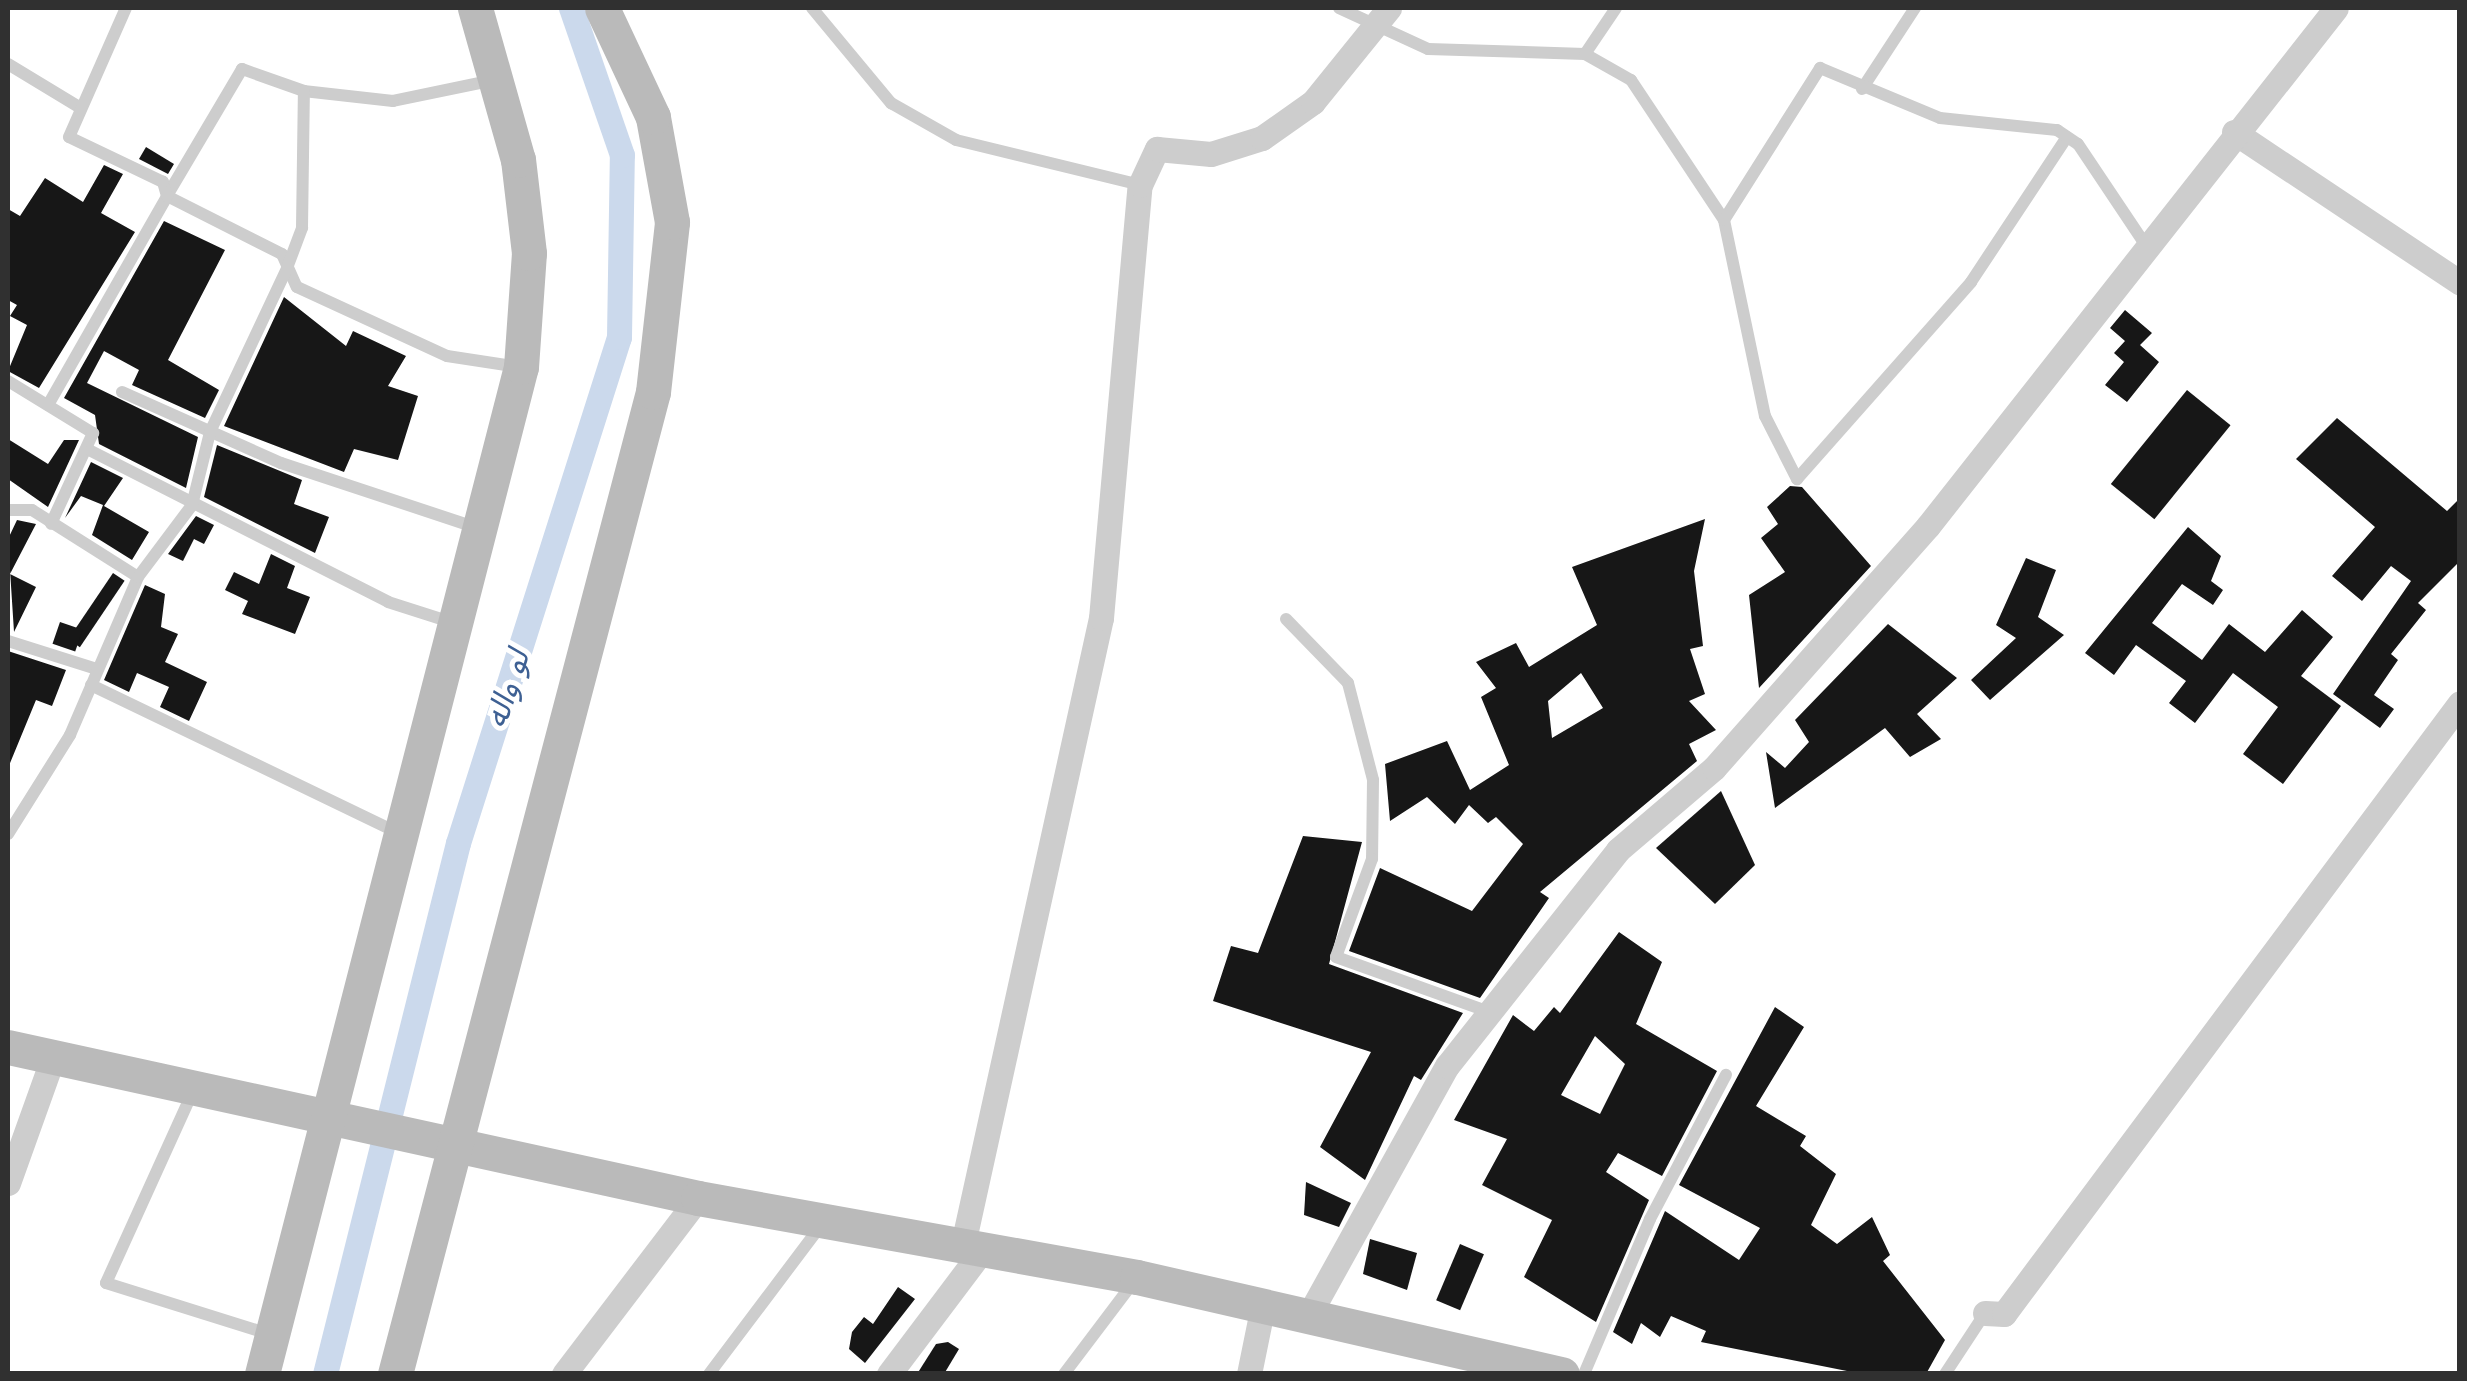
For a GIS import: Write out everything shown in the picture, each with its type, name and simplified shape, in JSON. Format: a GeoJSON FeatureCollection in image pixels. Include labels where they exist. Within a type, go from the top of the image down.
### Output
{"type":"FeatureCollection","features":[{"type":"Feature","properties":{"kind":"street"},"geometry":{"type":"LineString","coordinates":[[262,1374],[324,1118],[403,835],[521,367],[529,253],[498,79],[475,8]]}},
{"type":"Feature","properties":{"kind":"street"},"geometry":{"type":"LineString","coordinates":[[395,1374],[452,1144],[653,392],[672,222],[653,117],[602,8]]}},
{"type":"Feature","properties":{"kind":"street"},"geometry":{"type":"LineString","coordinates":[[888,1374],[973,1246],[1101,618],[1140,185],[1157,149],[1211,154],[1262,138],[1314,102],[1389,8]]}},
{"type":"Feature","properties":{"kind":"street"},"geometry":{"type":"LineString","coordinates":[[1306,1320],[1446,1066],[1618,850],[1714,768],[1928,526],[2234,132],[2336,8]]}},
{"type":"Feature","properties":{"kind":"street"},"geometry":{"type":"LineString","coordinates":[[2234,132],[2460,283]]}},
{"type":"Feature","properties":{"kind":"street"},"geometry":{"type":"LineString","coordinates":[[1985,1313],[2004,1314],[2460,703]]}},
{"type":"Feature","properties":{"kind":"street"},"geometry":{"type":"LineString","coordinates":[[8,1047],[698,1198],[1137,1277],[1262,1310],[1562,1374]]}},
{"type":"Feature","properties":{"kind":"street"},"geometry":{"type":"LineString","coordinates":[[8,1183],[53,1057]]}},
{"type":"Feature","properties":{"kind":"street"},"geometry":{"type":"LineString","coordinates":[[564,1374],[698,1198]]}},
{"type":"Feature","properties":{"kind":"street"},"geometry":{"type":"LineString","coordinates":[[1247,1373],[1262,1310]]}},
{"type":"Feature","properties":{"kind":"lane"},"geometry":{"type":"LineString","coordinates":[[126,8],[68,137],[163,182],[166,196]]}},
{"type":"Feature","properties":{"kind":"lane"},"geometry":{"type":"LineString","coordinates":[[812,8],[891,103],[956,140],[1140,185]]}},
{"type":"Feature","properties":{"kind":"lane"},"geometry":{"type":"LineString","coordinates":[[1338,8],[1364,39],[1428,49],[1585,54],[1631,80],[1656,110],[1724,220],[1766,416],[1797,479],[1970,282],[2068,137]]}},
{"type":"Feature","properties":{"kind":"lane"},"geometry":{"type":"LineString","coordinates":[[1585,54],[1616,8]]}},
{"type":"Feature","properties":{"kind":"lane"},"geometry":{"type":"LineString","coordinates":[[1862,89],[1915,8]]}},
{"type":"Feature","properties":{"kind":"lane"},"geometry":{"type":"LineString","coordinates":[[8,84],[12,67],[80,107]]}},
{"type":"Feature","properties":{"kind":"lane"},"geometry":{"type":"LineString","coordinates":[[1724,220],[1820,68],[1862,89],[1940,118],[2068,137],[2147,247]]}},
{"type":"Feature","properties":{"kind":"lane"},"geometry":{"type":"LineString","coordinates":[[48,405],[242,69],[304,91],[393,101],[498,79]]}},
{"type":"Feature","properties":{"kind":"lane"},"geometry":{"type":"LineString","coordinates":[[8,834],[91,685],[138,577],[192,505],[210,432],[287,268],[302,228],[304,91]]}},
{"type":"Feature","properties":{"kind":"lane"},"geometry":{"type":"LineString","coordinates":[[166,196],[282,254],[296,287],[447,356],[521,367]]}},
{"type":"Feature","properties":{"kind":"lane"},"geometry":{"type":"LineString","coordinates":[[8,381],[93,433],[91,452],[51,524]]}},
{"type":"Feature","properties":{"kind":"lane"},"geometry":{"type":"LineString","coordinates":[[122,392],[210,432],[480,529]]}},
{"type":"Feature","properties":{"kind":"lane"},"geometry":{"type":"LineString","coordinates":[[91,452],[388,602],[456,624]]}},
{"type":"Feature","properties":{"kind":"lane"},"geometry":{"type":"LineString","coordinates":[[9,513],[51,524],[138,577]]}},
{"type":"Feature","properties":{"kind":"lane"},"geometry":{"type":"LineString","coordinates":[[1286,620],[1348,683],[1373,780],[1372,859],[1336,957],[1490,1012]]}},
{"type":"Feature","properties":{"kind":"lane"},"geometry":{"type":"LineString","coordinates":[[8,640],[98,669]]}},
{"type":"Feature","properties":{"kind":"lane"},"geometry":{"type":"LineString","coordinates":[[91,685],[403,835]]}},
{"type":"Feature","properties":{"kind":"lane"},"geometry":{"type":"LineString","coordinates":[[1584,1374],[1650,1218],[1726,1075]]}},
{"type":"Feature","properties":{"kind":"lane"},"geometry":{"type":"LineString","coordinates":[[194,1089],[106,1283],[272,1335]]}},
{"type":"Feature","properties":{"kind":"lane"},"geometry":{"type":"LineString","coordinates":[[710,1374],[824,1221]]}},
{"type":"Feature","properties":{"kind":"lane"},"geometry":{"type":"LineString","coordinates":[[1064,1374],[1137,1277]]}},
{"type":"Feature","properties":{"kind":"lane"},"geometry":{"type":"LineString","coordinates":[[1945,1374],[1985,1313]]}},
{"type":"Feature","properties":{"kind":"building"},"geometry":{"type":"Polygon","coordinates":[[[146,147],[174,164],[168,174],[139,159],[146,147]]]}},
{"type":"Feature","properties":{"kind":"building"},"geometry":{"type":"Polygon","coordinates":[[[104,165],[123,174],[101,213],[135,232],[39,388],[8,371],[27,325],[10,316],[17,305],[8,300],[8,209],[20,216],[45,178],[83,202],[104,165]]]}},
{"type":"Feature","properties":{"kind":"building"},"geometry":{"type":"Polygon","coordinates":[[[164,221],[225,250],[168,360],[219,390],[205,418],[132,385],[139,370],[104,351],[87,383],[198,437],[186,488],[99,444],[95,415],[64,398],[164,221]]]}},
{"type":"Feature","properties":{"kind":"building"},"geometry":{"type":"Polygon","coordinates":[[[284,297],[346,346],[353,331],[406,356],[388,386],[418,396],[398,460],[354,449],[344,472],[224,426],[284,297]]]}},
{"type":"Feature","properties":{"kind":"building"},"geometry":{"type":"Polygon","coordinates":[[[2125,310],[2152,333],[2140,345],[2159,362],[2127,402],[2105,385],[2124,362],[2114,353],[2125,341],[2110,328],[2125,310]]]}},
{"type":"Feature","properties":{"kind":"building"},"geometry":{"type":"Polygon","coordinates":[[[2187,390],[2231,425],[2154,519],[2111,484],[2187,390]]]}},
{"type":"Feature","properties":{"kind":"building"},"geometry":{"type":"Polygon","coordinates":[[[2337,418],[2447,511],[2460,498],[2460,561],[2418,603],[2426,610],[2391,654],[2398,660],[2374,695],[2394,709],[2380,728],[2333,694],[2411,581],[2391,566],[2362,601],[2332,576],[2375,527],[2296,459],[2337,418]]]}},
{"type":"Feature","properties":{"kind":"building"},"geometry":{"type":"Polygon","coordinates":[[[8,439],[48,464],[64,440],[79,440],[48,507],[8,479],[8,439]]]}},
{"type":"Feature","properties":{"kind":"building"},"geometry":{"type":"Polygon","coordinates":[[[217,445],[302,480],[294,504],[329,517],[315,553],[204,497],[217,445]]]}},
{"type":"Feature","properties":{"kind":"building"},"geometry":{"type":"Polygon","coordinates":[[[91,462],[123,478],[104,506],[149,532],[132,560],[92,535],[103,505],[81,496],[65,518],[91,462]]]}},
{"type":"Feature","properties":{"kind":"building"},"geometry":{"type":"Polygon","coordinates":[[[1790,486],[1802,487],[1871,566],[1759,688],[1749,595],[1785,572],[1761,538],[1778,524],[1767,507],[1790,486]]]}},
{"type":"Feature","properties":{"kind":"building"},"geometry":{"type":"Polygon","coordinates":[[[196,516],[214,525],[204,544],[194,539],[183,561],[168,554],[196,516]]]}},
{"type":"Feature","properties":{"kind":"building"},"geometry":{"type":"Polygon","coordinates":[[[1705,519],[1694,571],[1703,646],[1690,649],[1705,694],[1689,701],[1716,730],[1689,744],[1697,761],[1540,892],[1549,898],[1480,998],[1349,951],[1380,868],[1472,911],[1523,844],[1496,817],[1488,823],[1469,805],[1455,824],[1427,797],[1390,821],[1385,764],[1447,741],[1470,790],[1509,765],[1481,697],[1496,688],[1476,662],[1516,643],[1529,667],[1597,625],[1572,567],[1705,519]],[[1581,673],[1548,701],[1552,738],[1603,708],[1581,673]]]}},
{"type":"Feature","properties":{"kind":"building"},"geometry":{"type":"Polygon","coordinates":[[[17,520],[36,524],[10,574],[8,539],[17,520]]]}},
{"type":"Feature","properties":{"kind":"building"},"geometry":{"type":"Polygon","coordinates":[[[2188,527],[2221,556],[2211,581],[2223,590],[2213,605],[2182,584],[2152,623],[2202,660],[2229,624],[2265,652],[2302,610],[2333,637],[2301,676],[2341,706],[2283,784],[2243,754],[2278,707],[2233,673],[2195,723],[2169,703],[2186,681],[2136,645],[2114,675],[2085,653],[2188,527]]]}},
{"type":"Feature","properties":{"kind":"building"},"geometry":{"type":"Polygon","coordinates":[[[271,554],[295,566],[287,588],[310,597],[295,634],[242,614],[248,601],[225,590],[234,572],[259,584],[271,554]]]}},
{"type":"Feature","properties":{"kind":"building"},"geometry":{"type":"Polygon","coordinates":[[[2026,558],[2056,570],[2038,617],[2064,635],[1990,700],[1971,680],[2016,638],[1996,625],[2026,558]]]}},
{"type":"Feature","properties":{"kind":"building"},"geometry":{"type":"Polygon","coordinates":[[[113,573],[125,581],[80,647],[68,639],[113,573]]]}},
{"type":"Feature","properties":{"kind":"building"},"geometry":{"type":"Polygon","coordinates":[[[10,574],[36,587],[14,632],[10,574]]]}},
{"type":"Feature","properties":{"kind":"building"},"geometry":{"type":"Polygon","coordinates":[[[145,585],[165,594],[161,627],[178,634],[165,662],[207,682],[189,721],[160,707],[169,687],[137,673],[129,692],[104,680],[145,585]]]}},
{"type":"Feature","properties":{"kind":"building"},"geometry":{"type":"Polygon","coordinates":[[[60,622],[83,630],[75,652],[53,644],[60,622]]]}},
{"type":"Feature","properties":{"kind":"building"},"geometry":{"type":"Polygon","coordinates":[[[1888,624],[1957,678],[1917,714],[1941,739],[1910,757],[1885,728],[1775,808],[1766,752],[1785,768],[1809,742],[1795,720],[1888,624]]]}},
{"type":"Feature","properties":{"kind":"building"},"geometry":{"type":"Polygon","coordinates":[[[8,651],[66,670],[52,706],[36,700],[8,768],[8,651]]]}},
{"type":"Feature","properties":{"kind":"building"},"geometry":{"type":"Polygon","coordinates":[[[1721,791],[1755,865],[1715,904],[1656,848],[1721,791]]]}},
{"type":"Feature","properties":{"kind":"building"},"geometry":{"type":"Polygon","coordinates":[[[1303,836],[1362,842],[1329,964],[1463,1013],[1421,1080],[1414,1076],[1365,1180],[1320,1147],[1371,1052],[1213,1001],[1231,946],[1258,953],[1303,836]]]}},
{"type":"Feature","properties":{"kind":"building"},"geometry":{"type":"Polygon","coordinates":[[[1619,932],[1662,962],[1636,1024],[1717,1071],[1662,1176],[1618,1153],[1606,1172],[1649,1200],[1596,1322],[1524,1277],[1552,1220],[1482,1185],[1507,1139],[1454,1120],[1513,1015],[1534,1031],[1554,1007],[1560,1013],[1619,932]],[[1595,1036],[1561,1095],[1600,1114],[1625,1064],[1595,1036]]]}},
{"type":"Feature","properties":{"kind":"building"},"geometry":{"type":"Polygon","coordinates":[[[1775,1007],[1804,1027],[1756,1106],[1806,1136],[1800,1146],[1836,1174],[1811,1225],[1837,1244],[1872,1217],[1890,1255],[1883,1261],[1945,1340],[1926,1374],[1862,1374],[1701,1342],[1706,1331],[1671,1316],[1660,1337],[1641,1323],[1632,1344],[1613,1332],[1665,1211],[1739,1260],[1760,1228],[1679,1185],[1775,1007]]]}},
{"type":"Feature","properties":{"kind":"building"},"geometry":{"type":"Polygon","coordinates":[[[1306,1182],[1351,1203],[1339,1227],[1304,1215],[1306,1182]]]}},
{"type":"Feature","properties":{"kind":"building"},"geometry":{"type":"Polygon","coordinates":[[[1370,1239],[1417,1253],[1407,1290],[1363,1274],[1370,1239]]]}},
{"type":"Feature","properties":{"kind":"building"},"geometry":{"type":"Polygon","coordinates":[[[1460,1244],[1484,1254],[1460,1310],[1436,1300],[1460,1244]]]}},
{"type":"Feature","properties":{"kind":"building"},"geometry":{"type":"Polygon","coordinates":[[[898,1287],[915,1299],[865,1363],[849,1349],[852,1332],[864,1317],[873,1324],[898,1287]]]}},
{"type":"Feature","properties":{"kind":"building"},"geometry":{"type":"Polygon","coordinates":[[[948,1342],[959,1349],[944,1374],[917,1374],[936,1344],[948,1342]]]}},
{"type":"Feature","properties":{"kind":"waterway","name":"لو واله"},"geometry":{"type":"LineString","coordinates":[[325,1374],[458,843],[619,337],[622,155],[571,8]]}}]}
